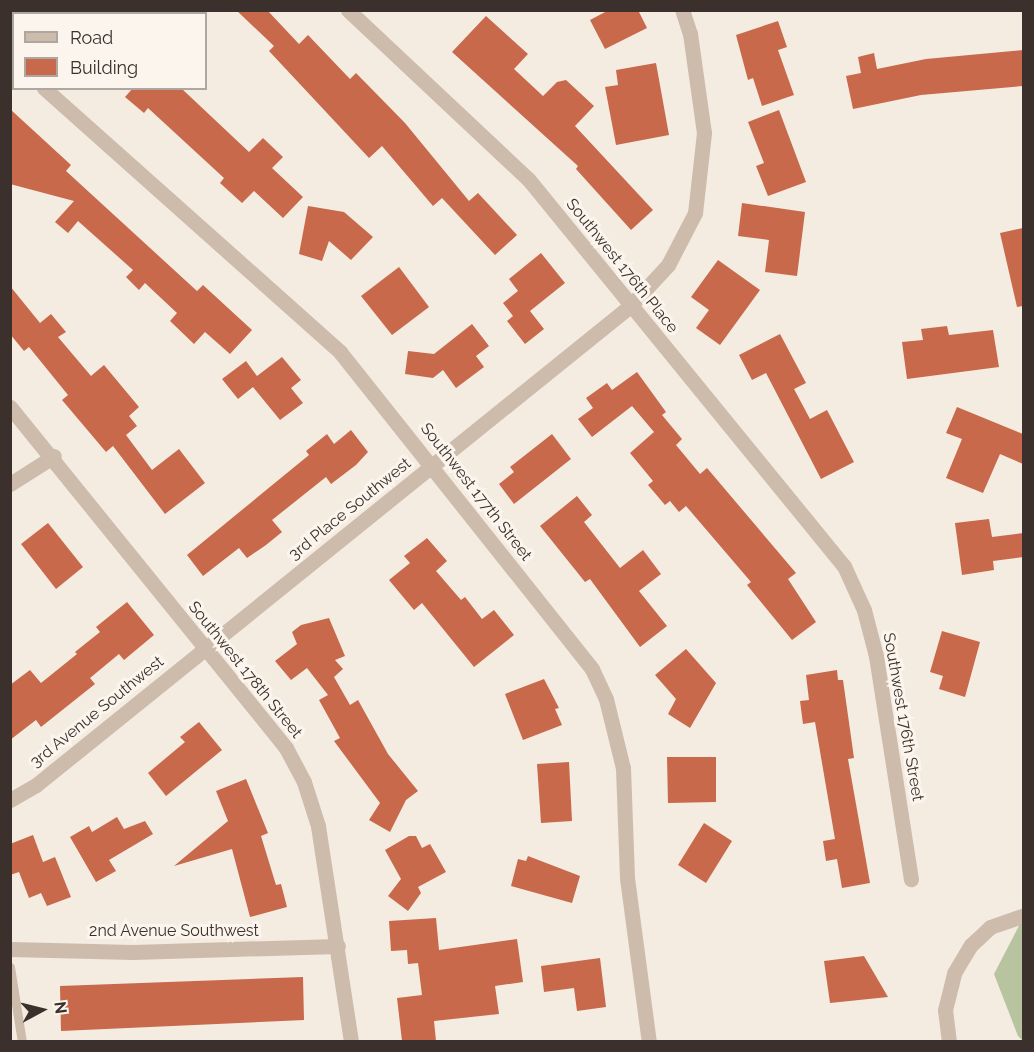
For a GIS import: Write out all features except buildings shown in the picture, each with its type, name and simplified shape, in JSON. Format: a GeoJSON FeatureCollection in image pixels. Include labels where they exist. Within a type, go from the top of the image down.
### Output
{"type":"FeatureCollection","features":[{"type":"Feature","properties":{"kind":"street","name":"Southwest 176th Place"},"geometry":{"type":"LineString","coordinates":[[348,10],[529,180],[844,566]]}},
{"type":"Feature","properties":{"kind":"street","name":"3rd Place Southwest"},"geometry":{"type":"LineString","coordinates":[[204,650],[630,306],[668,265],[695,213],[701,183],[704,133],[700,86],[682,10]]}},
{"type":"Feature","properties":{"kind":"street","name":"Southwest 177th Street"},"geometry":{"type":"LineString","coordinates":[[46,90],[340,352],[433,465],[591,669],[606,699],[623,768],[627,878],[649,1041]]}},
{"type":"Feature","properties":{"kind":"street","name":"Southwest 178th Street"},"geometry":{"type":"LineString","coordinates":[[10,406],[54,456],[204,650],[286,748],[304,782],[318,826],[351,1041]]}},
{"type":"Feature","properties":{"kind":"street"},"geometry":{"type":"LineString","coordinates":[[10,484],[54,456]]}},
{"type":"Feature","properties":{"kind":"street","name":"Southwest 176th Street"},"geometry":{"type":"LineString","coordinates":[[844,566],[864,610],[876,656],[911,879]]}},
{"type":"Feature","properties":{"kind":"street","name":"3rd Avenue Southwest"},"geometry":{"type":"LineString","coordinates":[[10,800],[36,785],[204,650]]}},
{"type":"Feature","properties":{"kind":"street"},"geometry":{"type":"LineString","coordinates":[[949,1041],[945,1010],[954,973],[971,945],[990,927],[1023,915]]}},
{"type":"Feature","properties":{"kind":"street","name":"2nd Avenue Southwest"},"geometry":{"type":"LineString","coordinates":[[10,949],[133,952],[338,946]]}},
{"type":"Feature","properties":{"kind":"lane"},"geometry":{"type":"LineString","coordinates":[[10,967],[22,1041]]}},
{"type":"Feature","properties":{"kind":"green space"},"geometry":{"type":"Polygon","coordinates":[[[1023,918],[1023,1041],[1018,1036],[994,974],[1023,918]]]}}]}
